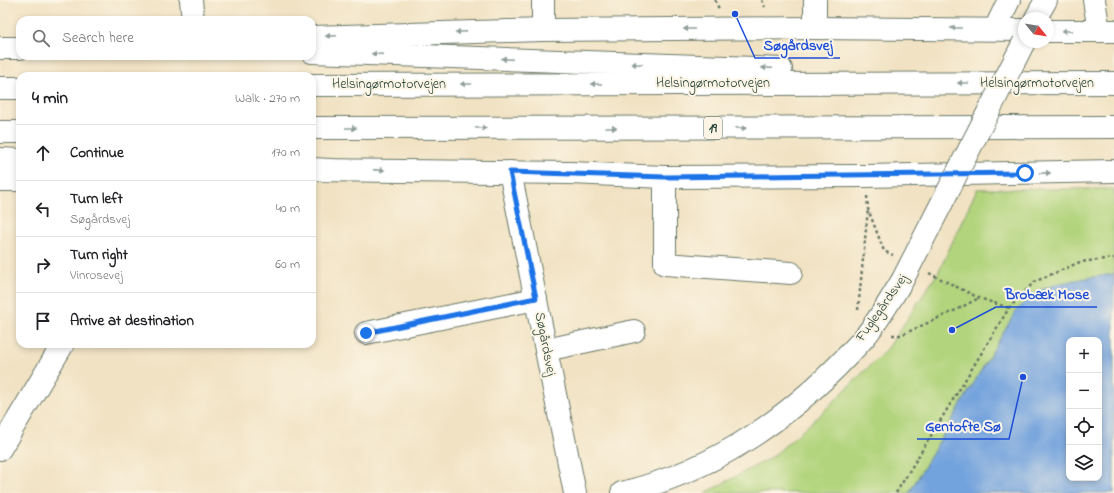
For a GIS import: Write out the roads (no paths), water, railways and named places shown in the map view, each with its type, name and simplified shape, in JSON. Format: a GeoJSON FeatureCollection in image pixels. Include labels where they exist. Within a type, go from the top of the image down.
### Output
{"type":"FeatureCollection","features":[{"type":"Feature","properties":{"kind":"main road"},"geometry":{"type":"LineString","coordinates":[[191,0],[193,16]]}},
{"type":"Feature","properties":{"kind":"main road"},"geometry":{"type":"LineString","coordinates":[[543,0],[543,30]]}},
{"type":"Feature","properties":{"kind":"main road"},"geometry":{"type":"LineString","coordinates":[[815,0],[815,28]]}},
{"type":"Feature","properties":{"kind":"main road"},"geometry":{"type":"LineString","coordinates":[[995,29],[1009,0]]}},
{"type":"Feature","properties":{"kind":"main road"},"geometry":{"type":"LineString","coordinates":[[1039,12],[1046,0]]}},
{"type":"Feature","properties":{"kind":"main road"},"geometry":{"type":"LineString","coordinates":[[1054,31],[1107,31],[1094,0]]}},
{"type":"Feature","properties":{"kind":"main road"},"geometry":{"type":"LineString","coordinates":[[316,37],[543,30],[815,28],[1018,30]]}},
{"type":"Feature","properties":{"kind":"main road"},"geometry":{"type":"LineString","coordinates":[[0,48],[16,48]]}},
{"type":"Feature","properties":{"kind":"main road","name":"Fuglegårdsvej"},"geometry":{"type":"LineString","coordinates":[[622,493],[647,487],[709,462],[759,433],[806,397],[864,338],[902,281],[1021,48]]}},
{"type":"Feature","properties":{"kind":"main road"},"geometry":{"type":"LineString","coordinates":[[316,52],[838,71],[859,82]]}},
{"type":"Feature","properties":{"kind":"main road","name":"Helsingørmotorvejen"},"geometry":{"type":"LineString","coordinates":[[316,85],[1114,82]]}},
{"type":"Feature","properties":{"kind":"main road"},"geometry":{"type":"LineString","coordinates":[[0,88],[16,88]]}},
{"type":"Feature","properties":{"kind":"main road","name":"19"},"geometry":{"type":"LineString","coordinates":[[316,128],[1114,127]]}},
{"type":"Feature","properties":{"kind":"main road"},"geometry":{"type":"LineString","coordinates":[[0,132],[16,132]]}},
{"type":"Feature","properties":{"kind":"main road"},"geometry":{"type":"LineString","coordinates":[[0,159],[16,160]]}},
{"type":"Feature","properties":{"kind":"main road"},"geometry":{"type":"LineString","coordinates":[[318,170],[510,172],[665,177],[866,176],[1114,171]]}},
{"type":"Feature","properties":{"kind":"main road","name":"Søgårdsvej"},"geometry":{"type":"LineString","coordinates":[[510,172],[575,493]]}},
{"type":"Feature","properties":{"kind":"main road"},"geometry":{"type":"LineString","coordinates":[[665,177],[665,264],[791,273]]}},
{"type":"Feature","properties":{"kind":"main road"},"geometry":{"type":"LineString","coordinates":[[0,180],[16,180]]}},
{"type":"Feature","properties":{"kind":"main road"},"geometry":{"type":"LineString","coordinates":[[366,333],[536,298]]}},
{"type":"Feature","properties":{"kind":"main road"},"geometry":{"type":"LineString","coordinates":[[546,350],[634,331]]}},
{"type":"Feature","properties":{"kind":"main road"},"geometry":{"type":"LineString","coordinates":[[0,449],[61,348]]}},
{"type":"Feature","properties":{"kind":"water"},"geometry":{"type":"Polygon","coordinates":[[[1114,274],[1114,493],[909,493],[1015,313],[1029,297],[1042,289],[1073,280],[1114,274]]]}},
{"type":"Feature","properties":{"kind":"place","name":"Søgårdsvej"},"geometry":{"type":"Point","coordinates":[735,14]}},
{"type":"Feature","properties":{"kind":"place","name":"Brobæk Mose"},"geometry":{"type":"Point","coordinates":[952,330]}},
{"type":"Feature","properties":{"kind":"place","name":"Gentofte Sø"},"geometry":{"type":"Point","coordinates":[1023,377]}}]}
